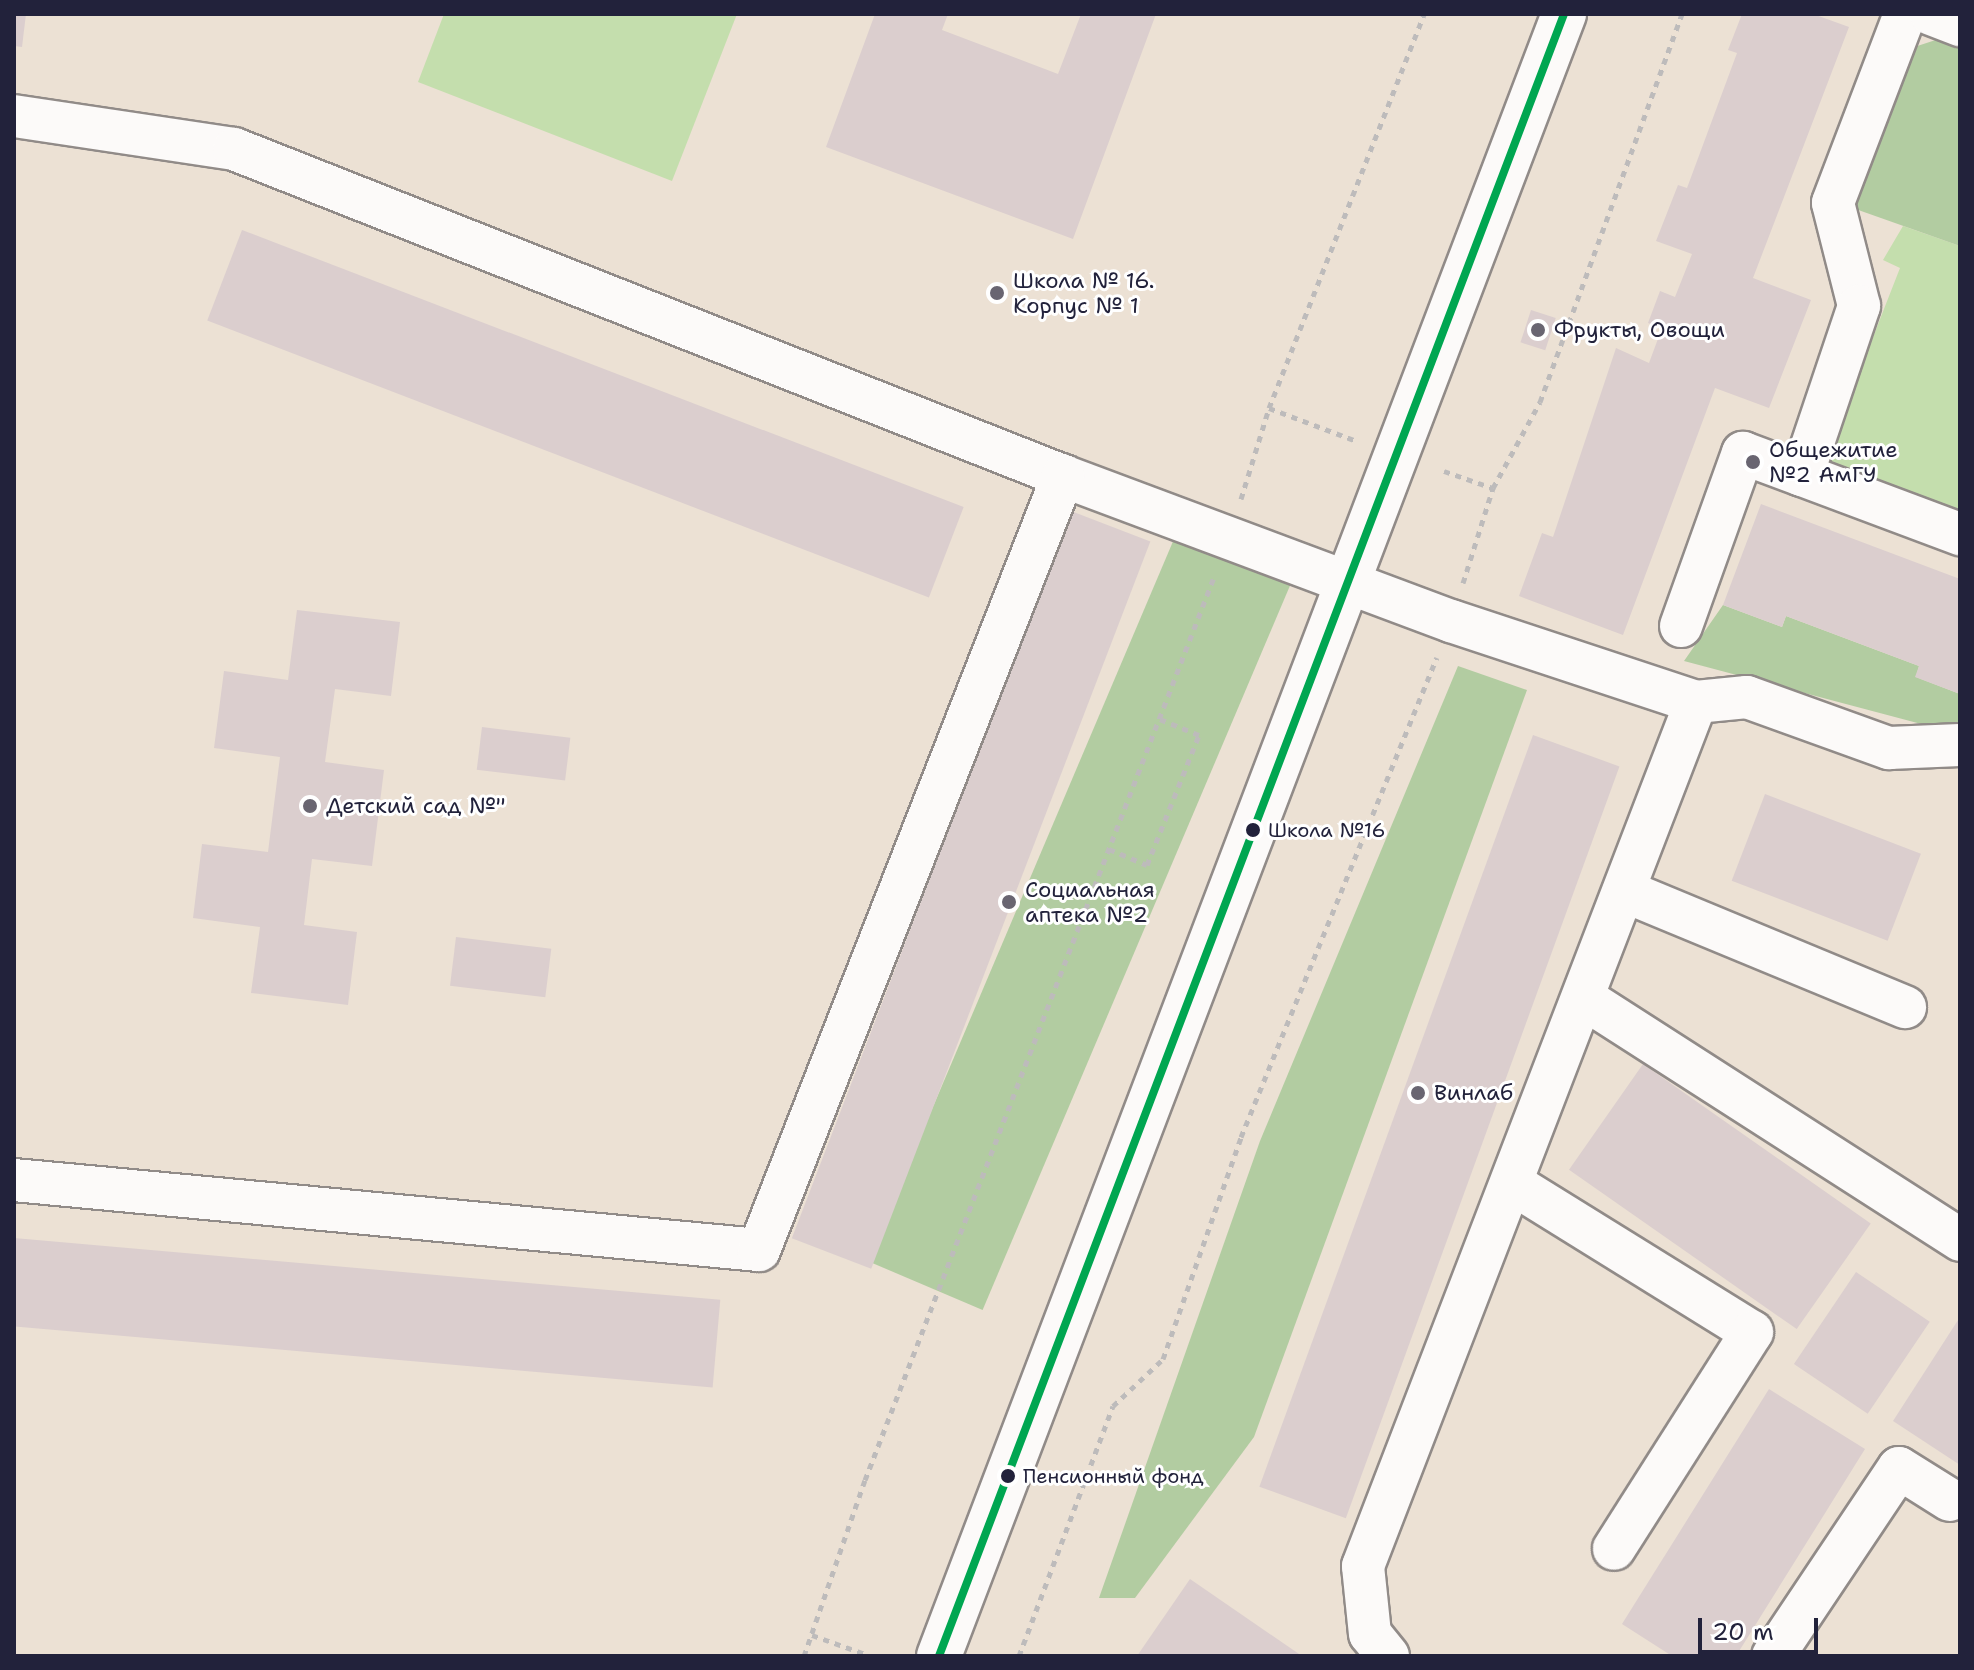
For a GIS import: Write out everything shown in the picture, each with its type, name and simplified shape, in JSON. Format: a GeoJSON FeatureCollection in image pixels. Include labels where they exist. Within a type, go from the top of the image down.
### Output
{"type":"FeatureCollection","features":[{"type":"Feature","properties":{"kind":"main road"},"geometry":{"type":"LineString","coordinates":[[939,1656],[1344,581],[1564,14]]}},
{"type":"Feature","properties":{"kind":"lane"},"geometry":{"type":"LineString","coordinates":[[1802,475],[1859,306],[1833,203],[1905,14]]}},
{"type":"Feature","properties":{"kind":"lane"},"geometry":{"type":"LineString","coordinates":[[1931,14],[1960,25]]}},
{"type":"Feature","properties":{"kind":"lane"},"geometry":{"type":"LineString","coordinates":[[14,116],[234,149],[1063,476],[1451,621],[1696,702],[1747,697],[1889,748],[1960,745]]}},
{"type":"Feature","properties":{"kind":"lane"},"geometry":{"type":"LineString","coordinates":[[1681,626],[1743,453],[1960,534]]}},
{"type":"Feature","properties":{"kind":"lane"},"geometry":{"type":"LineString","coordinates":[[14,1180],[759,1250],[1063,476]]}},
{"type":"Feature","properties":{"kind":"lane"},"geometry":{"type":"LineString","coordinates":[[1388,1656],[1370,1634],[1363,1566],[1627,892],[1696,702]]}},
{"type":"Feature","properties":{"kind":"lane"},"geometry":{"type":"LineString","coordinates":[[1627,892],[1905,1007]]}},
{"type":"Feature","properties":{"kind":"lane"},"geometry":{"type":"LineString","coordinates":[[1585,999],[1960,1240]]}},
{"type":"Feature","properties":{"kind":"lane"},"geometry":{"type":"LineString","coordinates":[[1513,1184],[1752,1332],[1614,1549]]}},
{"type":"Feature","properties":{"kind":"lane"},"geometry":{"type":"LineString","coordinates":[[1773,1656],[1899,1468],[1950,1500]]}},
{"type":"Feature","properties":{"kind":"path"},"geometry":{"type":"LineString","coordinates":[[804,1656],[1229,538],[1269,408],[1424,14]]}},
{"type":"Feature","properties":{"kind":"path"},"geometry":{"type":"LineString","coordinates":[[1019,1656],[1113,1406],[1163,1359],[1241,1137],[1451,621],[1493,488],[1540,402],[1682,14]]}},
{"type":"Feature","properties":{"kind":"path"},"geometry":{"type":"LineString","coordinates":[[1269,408],[1357,441]]}},
{"type":"Feature","properties":{"kind":"path"},"geometry":{"type":"LineString","coordinates":[[1444,471],[1493,488]]}},
{"type":"Feature","properties":{"kind":"path"},"geometry":{"type":"LineString","coordinates":[[1109,849],[1147,865],[1199,735],[1160,719]]}},
{"type":"Feature","properties":{"kind":"path"},"geometry":{"type":"LineString","coordinates":[[812,1635],[865,1654]]}},
{"type":"Feature","properties":{"kind":"green space"},"geometry":{"type":"Polygon","coordinates":[[[444,14],[737,14],[672,181],[418,82],[444,14]]]}},
{"type":"Feature","properties":{"kind":"green space"},"geometry":{"type":"Polygon","coordinates":[[[1948,36],[1960,40],[1960,246],[1847,206],[1905,50],[1948,36]]]}},
{"type":"Feature","properties":{"kind":"green space"},"geometry":{"type":"Polygon","coordinates":[[[1903,226],[1960,246],[1960,517],[1823,465],[1900,268],[1883,260],[1903,226]]]}},
{"type":"Feature","properties":{"kind":"green space"},"geometry":{"type":"Polygon","coordinates":[[[1177,532],[1292,581],[983,1310],[868,1261],[1177,532]]]}},
{"type":"Feature","properties":{"kind":"green space"},"geometry":{"type":"Polygon","coordinates":[[[1723,605],[1782,627],[1786,616],[1919,666],[1916,677],[1960,694],[1960,727],[1925,725],[1684,661],[1723,605]]]}},
{"type":"Feature","properties":{"kind":"green space"},"geometry":{"type":"Polygon","coordinates":[[[1458,666],[1527,690],[1254,1437],[1135,1598],[1099,1598],[1260,1141],[1458,666]]]}},
{"type":"Feature","properties":{"kind":"building"},"geometry":{"type":"Polygon","coordinates":[[[14,14],[26,14],[22,47],[14,46],[14,14]]]}},
{"type":"Feature","properties":{"kind":"building"},"geometry":{"type":"Polygon","coordinates":[[[875,14],[948,14],[942,30],[1058,74],[1081,14],[1156,14],[1073,239],[826,147],[875,14]]]}},
{"type":"Feature","properties":{"kind":"building"},"geometry":{"type":"Polygon","coordinates":[[[1742,14],[1813,14],[1849,27],[1753,278],[1811,300],[1769,408],[1715,388],[1623,635],[1519,596],[1542,533],[1553,537],[1616,348],[1649,363],[1662,328],[1648,323],[1660,291],[1675,297],[1692,254],[1656,241],[1678,185],[1687,188],[1737,53],[1728,50],[1742,14]]]}},
{"type":"Feature","properties":{"kind":"building"},"geometry":{"type":"Polygon","coordinates":[[[242,230],[964,507],[929,598],[207,321],[242,230]]]}},
{"type":"Feature","properties":{"kind":"building","name":"Фрукты, Овощи"},"geometry":{"type":"Polygon","coordinates":[[[1531,310],[1556,318],[1545,350],[1520,342],[1531,310]]]}},
{"type":"Feature","properties":{"kind":"building"},"geometry":{"type":"Polygon","coordinates":[[[1761,504],[1960,579],[1960,694],[1915,677],[1919,666],[1786,616],[1782,627],[1723,605],[1761,504]]]}},
{"type":"Feature","properties":{"kind":"building"},"geometry":{"type":"Polygon","coordinates":[[[1071,511],[1150,541],[871,1269],[792,1238],[1071,511]]]}},
{"type":"Feature","properties":{"kind":"building"},"geometry":{"type":"Polygon","coordinates":[[[297,610],[400,622],[391,696],[335,689],[325,762],[384,770],[372,866],[312,859],[304,925],[357,932],[348,1005],[251,993],[260,927],[193,918],[202,844],[268,852],[280,757],[214,748],[224,671],[288,680],[297,610]]]}},
{"type":"Feature","properties":{"kind":"building"},"geometry":{"type":"Polygon","coordinates":[[[482,727],[570,738],[565,781],[477,770],[482,727]]]}},
{"type":"Feature","properties":{"kind":"building"},"geometry":{"type":"Polygon","coordinates":[[[1533,735],[1619,766],[1346,1518],[1259,1487],[1533,735]]]}},
{"type":"Feature","properties":{"kind":"building"},"geometry":{"type":"Polygon","coordinates":[[[1765,794],[1921,854],[1888,941],[1732,881],[1765,794]]]}},
{"type":"Feature","properties":{"kind":"building"},"geometry":{"type":"Polygon","coordinates":[[[456,937],[551,949],[545,997],[450,986],[456,937]]]}},
{"type":"Feature","properties":{"kind":"building"},"geometry":{"type":"Polygon","coordinates":[[[1643,1064],[1871,1223],[1797,1329],[1569,1170],[1643,1064]]]}},
{"type":"Feature","properties":{"kind":"building"},"geometry":{"type":"Polygon","coordinates":[[[14,1238],[720,1300],[713,1387],[14,1326],[14,1238]]]}},
{"type":"Feature","properties":{"kind":"building"},"geometry":{"type":"Polygon","coordinates":[[[1856,1272],[1930,1322],[1868,1414],[1794,1364],[1856,1272]]]}},
{"type":"Feature","properties":{"kind":"building"},"geometry":{"type":"Polygon","coordinates":[[[1960,1317],[1960,1465],[1893,1421],[1960,1317]]]}},
{"type":"Feature","properties":{"kind":"building"},"geometry":{"type":"Polygon","coordinates":[[[1769,1389],[1865,1449],[1736,1656],[1672,1656],[1622,1624],[1769,1389]]]}},
{"type":"Feature","properties":{"kind":"building"},"geometry":{"type":"Polygon","coordinates":[[[1190,1579],[1302,1656],[1137,1656],[1190,1579]]]}},
{"type":"Feature","properties":{"kind":"transit line"},"geometry":{"type":"LineString","coordinates":[[939,1656],[1564,14]]}},
{"type":"Feature","properties":{"kind":"place","name":"Школа № 16. Корпус № 1"},"geometry":{"type":"Point","coordinates":[997,293]}},
{"type":"Feature","properties":{"kind":"place","name":"Фрукты, Овощи"},"geometry":{"type":"Point","coordinates":[1538,330]}},
{"type":"Feature","properties":{"kind":"place","name":"Общежитие №2 АмГУ"},"geometry":{"type":"Point","coordinates":[1753,462]}},
{"type":"Feature","properties":{"kind":"place","name":"Детский сад №\""},"geometry":{"type":"Point","coordinates":[310,806]}},
{"type":"Feature","properties":{"kind":"place","name":"Школа №16"},"geometry":{"type":"Point","coordinates":[1253,830]}},
{"type":"Feature","properties":{"kind":"place","name":"Социальная аптека №2"},"geometry":{"type":"Point","coordinates":[1009,902]}},
{"type":"Feature","properties":{"kind":"place","name":"Винлаб"},"geometry":{"type":"Point","coordinates":[1418,1093]}},
{"type":"Feature","properties":{"kind":"place","name":"Пенсионный фонд"},"geometry":{"type":"Point","coordinates":[1008,1476]}}]}
